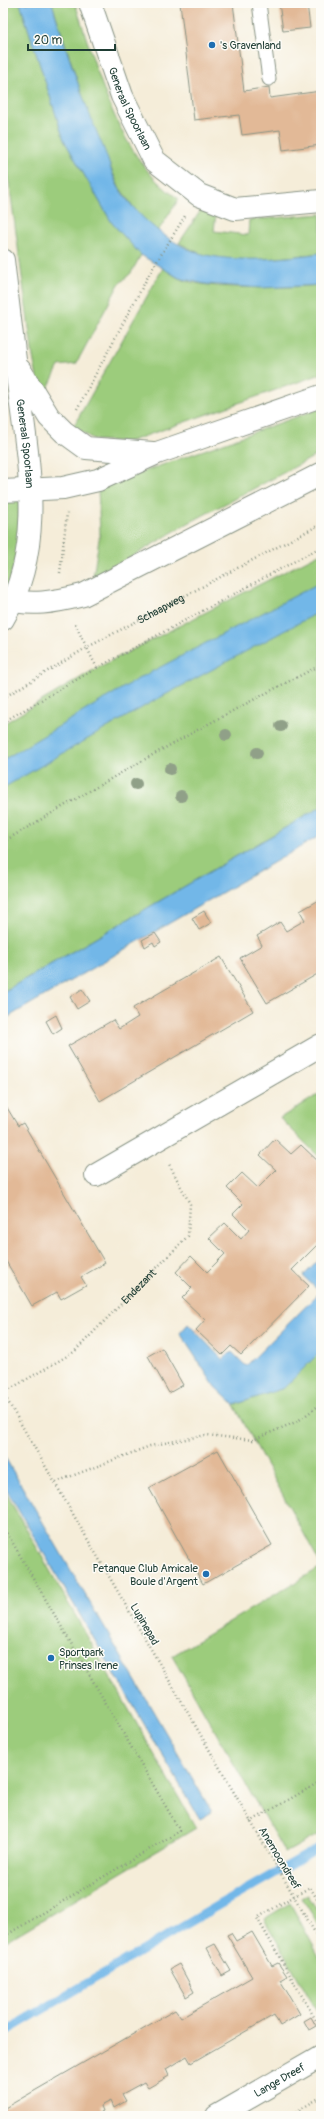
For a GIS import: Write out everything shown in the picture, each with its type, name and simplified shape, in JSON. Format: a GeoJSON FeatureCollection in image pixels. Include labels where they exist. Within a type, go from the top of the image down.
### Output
{"type":"FeatureCollection","features":[{"type":"Feature","properties":{"kind":"street","name":"Generaal Spoorlaan"},"geometry":{"type":"LineString","coordinates":[[90,3],[122,96],[154,160],[199,195],[235,208],[321,201]]}},
{"type":"Feature","properties":{"kind":"street","name":"Generaal Spoorlaan"},"geometry":{"type":"LineString","coordinates":[[3,260],[27,455],[31,520],[26,566],[6,606]]}},
{"type":"Feature","properties":{"kind":"street"},"geometry":{"type":"LineString","coordinates":[[15,362],[49,417],[64,432],[86,448],[157,453]]}},
{"type":"Feature","properties":{"kind":"street"},"geometry":{"type":"LineString","coordinates":[[3,491],[63,488],[98,480],[157,453],[321,396]]}},
{"type":"Feature","properties":{"kind":"street"},"geometry":{"type":"LineString","coordinates":[[6,606],[44,603],[83,595],[321,474]]}},
{"type":"Feature","properties":{"kind":"street"},"geometry":{"type":"LineString","coordinates":[[96,1175],[158,1141],[321,1045]]}},
{"type":"Feature","properties":{"kind":"street","name":"Lange Dreef"},"geometry":{"type":"LineString","coordinates":[[217,2116],[321,2056]]}},
{"type":"Feature","properties":{"kind":"lane"},"geometry":{"type":"LineString","coordinates":[[259,3],[269,79]]}},
{"type":"Feature","properties":{"kind":"path"},"geometry":{"type":"LineString","coordinates":[[64,432],[151,271],[176,229]]}},
{"type":"Feature","properties":{"kind":"path"},"geometry":{"type":"LineString","coordinates":[[63,488],[67,516],[60,573],[65,599],[86,648],[97,668]]}},
{"type":"Feature","properties":{"kind":"path","name":"Schaapweg"},"geometry":{"type":"LineString","coordinates":[[3,698],[86,648],[321,524]]}},
{"type":"Feature","properties":{"kind":"path"},"geometry":{"type":"LineString","coordinates":[[3,722],[97,668],[321,547]]}},
{"type":"Feature","properties":{"kind":"path"},"geometry":{"type":"LineString","coordinates":[[3,842],[66,804],[231,712],[321,664]]}},
{"type":"Feature","properties":{"kind":"path","name":"Endezant"},"geometry":{"type":"LineString","coordinates":[[3,1393],[74,1352],[188,1236],[190,1204],[158,1141]]}},
{"type":"Feature","properties":{"kind":"path","name":"Lupinepad"},"geometry":{"type":"LineString","coordinates":[[3,1393],[56,1482],[250,1822]]}},
{"type":"Feature","properties":{"kind":"path"},"geometry":{"type":"LineString","coordinates":[[56,1482],[150,1446],[206,1435],[253,1440],[298,1421],[321,1404]]}},
{"type":"Feature","properties":{"kind":"path"},"geometry":{"type":"LineString","coordinates":[[3,1526],[180,1832],[3,1937]]}},
{"type":"Feature","properties":{"kind":"path"},"geometry":{"type":"LineString","coordinates":[[250,1822],[321,1781]]}},
{"type":"Feature","properties":{"kind":"path","name":"Anemoondreef"},"geometry":{"type":"LineString","coordinates":[[250,1822],[321,1943]]}},
{"type":"Feature","properties":{"kind":"path"},"geometry":{"type":"LineString","coordinates":[[321,1906],[310,1887],[293,1894],[257,1918],[321,2029]]}},
{"type":"Feature","properties":{"kind":"path"},"geometry":{"type":"LineString","coordinates":[[289,2116],[321,2097]]}},
{"type":"Feature","properties":{"kind":"green space"},"geometry":{"type":"Polygon","coordinates":[[[3,3],[20,3],[64,140],[112,223],[141,255],[131,273],[119,284],[76,364],[59,366],[44,396],[38,383],[33,357],[3,138],[3,3]]]}},
{"type":"Feature","properties":{"kind":"green space"},"geometry":{"type":"Polygon","coordinates":[[[52,3],[75,3],[101,83],[112,111],[125,137],[140,161],[158,182],[179,199],[158,231],[140,216],[119,187],[89,117],[52,3]]]}},
{"type":"Feature","properties":{"kind":"green space"},"geometry":{"type":"Polygon","coordinates":[[[203,207],[216,213],[214,231],[248,235],[249,220],[321,214],[321,253],[247,260],[217,258],[204,255],[179,243],[203,207]]]}},
{"type":"Feature","properties":{"kind":"green space"},"geometry":{"type":"Polygon","coordinates":[[[163,268],[178,278],[208,285],[269,288],[321,285],[321,374],[128,442],[95,440],[73,427],[163,268]]]}},
{"type":"Feature","properties":{"kind":"green space"},"geometry":{"type":"Polygon","coordinates":[[[321,408],[321,453],[183,526],[115,567],[93,577],[100,533],[98,488],[321,408]]]}},
{"type":"Feature","properties":{"kind":"green space"},"geometry":{"type":"Polygon","coordinates":[[[20,499],[19,545],[8,586],[3,585],[3,500],[20,499]]]}},
{"type":"Feature","properties":{"kind":"green space"},"geometry":{"type":"Polygon","coordinates":[[[321,553],[321,807],[3,992],[3,724],[97,668],[321,553]]]}},
{"type":"Feature","properties":{"kind":"green space"},"geometry":{"type":"Polygon","coordinates":[[[321,1093],[321,1159],[280,1118],[321,1093]]]}},
{"type":"Feature","properties":{"kind":"green space"},"geometry":{"type":"Polygon","coordinates":[[[321,1351],[321,1565],[234,1405],[284,1388],[321,1351]]]}},
{"type":"Feature","properties":{"kind":"green space","name":"Sportpark Prinses Irene"},"geometry":{"type":"Polygon","coordinates":[[[3,1488],[196,1828],[3,1943],[3,1488]]]}},
{"type":"Feature","properties":{"kind":"green space"},"geometry":{"type":"Polygon","coordinates":[[[321,1567],[321,1833],[285,1853],[172,1656],[321,1567]]]}},
{"type":"Feature","properties":{"kind":"green space"},"geometry":{"type":"Polygon","coordinates":[[[308,1895],[321,1917],[321,1929],[302,1898],[308,1895]]]}},
{"type":"Feature","properties":{"kind":"green space"},"geometry":{"type":"Polygon","coordinates":[[[290,1903],[321,1960],[321,2018],[264,1919],[290,1903]]]}},
{"type":"Feature","properties":{"kind":"water"},"geometry":{"type":"Polygon","coordinates":[[[20,3],[52,3],[76,77],[106,154],[114,179],[135,210],[145,220],[168,238],[193,251],[206,255],[235,259],[264,259],[321,253],[321,285],[261,288],[205,284],[179,278],[141,255],[112,223],[64,140],[20,3]]]}},
{"type":"Feature","properties":{"kind":"water"},"geometry":{"type":"Polygon","coordinates":[[[321,582],[321,611],[150,703],[3,788],[3,760],[136,680],[321,582]]]}},
{"type":"Feature","properties":{"kind":"water"},"geometry":{"type":"Polygon","coordinates":[[[321,807],[321,835],[3,1020],[3,992],[321,807]]]}},
{"type":"Feature","properties":{"kind":"water"},"geometry":{"type":"Polygon","coordinates":[[[321,1258],[321,1351],[284,1388],[234,1405],[215,1387],[180,1333],[188,1324],[223,1360],[231,1351],[246,1366],[320,1292],[303,1276],[321,1258]]]}},
{"type":"Feature","properties":{"kind":"water"},"geometry":{"type":"Polygon","coordinates":[[[3,1454],[212,1812],[200,1819],[3,1484],[3,1454]]]}},
{"type":"Feature","properties":{"kind":"building","name":"'s Gravenland"},"geometry":{"type":"Polygon","coordinates":[[[180,3],[233,3],[244,91],[269,87],[270,98],[321,91],[321,145],[283,150],[280,130],[242,135],[239,115],[194,120],[180,3]]]}},
{"type":"Feature","properties":{"kind":"building"},"geometry":{"type":"Polygon","coordinates":[[[279,3],[307,3],[310,28],[283,31],[279,3]]]}},
{"type":"Feature","properties":{"kind":"building"},"geometry":{"type":"Polygon","coordinates":[[[321,899],[321,972],[267,1003],[240,958],[262,945],[257,936],[280,922],[286,931],[305,920],[300,911],[321,899]]]}},
{"type":"Feature","properties":{"kind":"building"},"geometry":{"type":"Polygon","coordinates":[[[204,911],[211,923],[199,930],[192,918],[204,911]]]}},
{"type":"Feature","properties":{"kind":"building"},"geometry":{"type":"Polygon","coordinates":[[[155,933],[161,942],[155,946],[153,942],[145,947],[142,940],[155,933]]]}},
{"type":"Feature","properties":{"kind":"building"},"geometry":{"type":"Polygon","coordinates":[[[221,957],[253,1011],[100,1101],[68,1046],[113,1020],[119,1029],[138,1017],[133,1008],[221,957]]]}},
{"type":"Feature","properties":{"kind":"building"},"geometry":{"type":"Polygon","coordinates":[[[82,989],[90,1001],[77,1009],[70,997],[82,989]]]}},
{"type":"Feature","properties":{"kind":"building"},"geometry":{"type":"Polygon","coordinates":[[[56,1015],[62,1028],[53,1034],[46,1021],[56,1015]]]}},
{"type":"Feature","properties":{"kind":"building"},"geometry":{"type":"Polygon","coordinates":[[[3,1101],[18,1126],[23,1123],[105,1263],[81,1277],[86,1285],[61,1299],[57,1292],[32,1306],[3,1256],[3,1101]]]}},
{"type":"Feature","properties":{"kind":"building"},"geometry":{"type":"Polygon","coordinates":[[[275,1139],[291,1154],[301,1145],[321,1164],[321,1241],[292,1270],[309,1286],[241,1355],[231,1346],[222,1355],[196,1330],[205,1320],[182,1298],[192,1288],[176,1272],[191,1256],[207,1272],[225,1254],[209,1238],[225,1223],[241,1239],[249,1230],[233,1214],[243,1204],[227,1188],[242,1173],[258,1188],[276,1170],[260,1155],[275,1139]]]}},
{"type":"Feature","properties":{"kind":"building"},"geometry":{"type":"Polygon","coordinates":[[[162,1348],[183,1385],[169,1393],[148,1356],[162,1348]]]}},
{"type":"Feature","properties":{"kind":"building"},"geometry":{"type":"Polygon","coordinates":[[[218,1450],[272,1545],[203,1584],[149,1488],[218,1450]]]}},
{"type":"Feature","properties":{"kind":"building"},"geometry":{"type":"Polygon","coordinates":[[[252,1932],[272,1966],[278,1963],[287,1976],[280,1980],[300,2014],[280,2026],[274,2015],[191,2063],[187,2056],[166,2069],[169,2076],[148,2088],[144,2082],[122,2094],[126,2101],[114,2108],[111,2101],[101,2106],[103,2111],[94,2116],[3,2116],[3,2109],[175,2010],[181,2018],[252,1977],[227,1935],[231,1933],[236,1941],[252,1932]]]}},
{"type":"Feature","properties":{"kind":"building"},"geometry":{"type":"Polygon","coordinates":[[[215,1944],[231,1971],[222,1976],[207,1948],[215,1944]]]}},
{"type":"Feature","properties":{"kind":"building"},"geometry":{"type":"Polygon","coordinates":[[[179,1964],[194,1992],[186,1997],[170,1969],[179,1964]]]}},
{"type":"Feature","properties":{"kind":"building"},"geometry":{"type":"Polygon","coordinates":[[[311,2017],[316,2026],[309,2030],[304,2021],[311,2017]]]}},
{"type":"Feature","properties":{"kind":"waterway"},"geometry":{"type":"LineString","coordinates":[[3,2033],[219,1905],[321,1847]]}},
{"type":"Feature","properties":{"kind":"place","name":"'s Gravenland"},"geometry":{"type":"Point","coordinates":[212,45]}},
{"type":"Feature","properties":{"kind":"place","name":"Petanque Club Amicale Boule d'Argent"},"geometry":{"type":"Point","coordinates":[206,1574]}},
{"type":"Feature","properties":{"kind":"place","name":"Sportpark Prinses Irene"},"geometry":{"type":"Point","coordinates":[51,1658]}}]}
